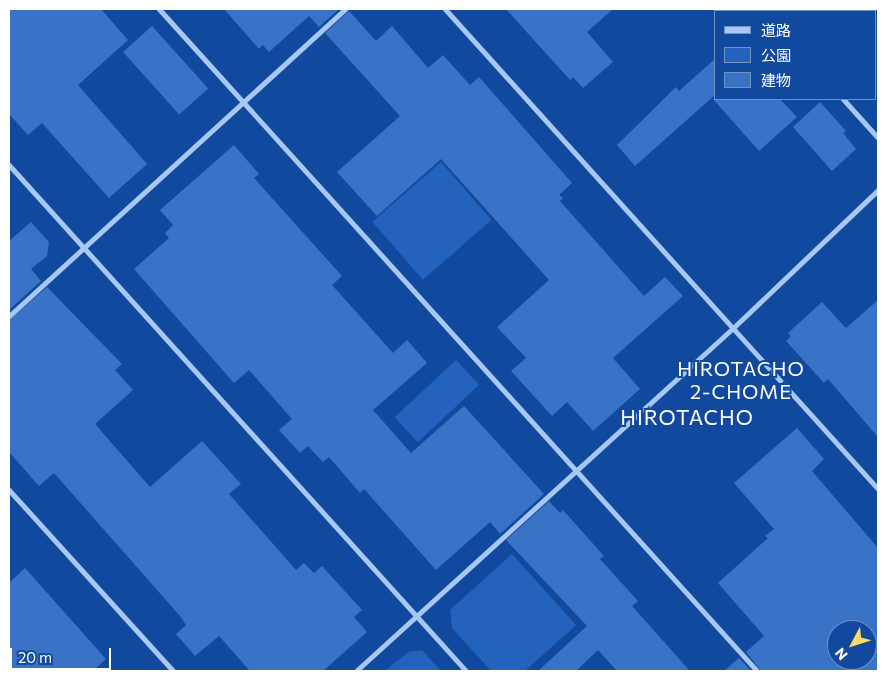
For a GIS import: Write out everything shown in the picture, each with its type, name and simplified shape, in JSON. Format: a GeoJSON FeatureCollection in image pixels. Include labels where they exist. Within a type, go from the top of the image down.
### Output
{"type":"FeatureCollection","features":[{"type":"Feature","properties":{"kind":"street"},"geometry":{"type":"LineString","coordinates":[[159,9],[757,671]]}},
{"type":"Feature","properties":{"kind":"street"},"geometry":{"type":"LineString","coordinates":[[9,316],[345,9]]}},
{"type":"Feature","properties":{"kind":"street"},"geometry":{"type":"LineString","coordinates":[[445,9],[878,489]]}},
{"type":"Feature","properties":{"kind":"street"},"geometry":{"type":"LineString","coordinates":[[844,100],[878,138]]}},
{"type":"Feature","properties":{"kind":"street"},"geometry":{"type":"LineString","coordinates":[[9,165],[466,671]]}},
{"type":"Feature","properties":{"kind":"street"},"geometry":{"type":"LineString","coordinates":[[356,671],[733,328],[878,190]]}},
{"type":"Feature","properties":{"kind":"street"},"geometry":{"type":"LineString","coordinates":[[9,490],[173,671]]}},
{"type":"Feature","properties":{"kind":"green space"},"geometry":{"type":"Polygon","coordinates":[[[441,162],[492,220],[423,280],[372,222],[441,162]]]}},
{"type":"Feature","properties":{"kind":"green space"},"geometry":{"type":"Polygon","coordinates":[[[456,360],[479,385],[418,442],[395,417],[456,360]]]}},
{"type":"Feature","properties":{"kind":"green space"},"geometry":{"type":"Polygon","coordinates":[[[512,554],[576,625],[525,671],[491,671],[452,628],[450,610],[512,554]]]}},
{"type":"Feature","properties":{"kind":"green space"},"geometry":{"type":"Polygon","coordinates":[[[422,650],[441,671],[385,671],[408,652],[422,650]]]}},
{"type":"Feature","properties":{"kind":"building"},"geometry":{"type":"Polygon","coordinates":[[[9,9],[101,9],[128,40],[78,85],[147,164],[109,198],[42,123],[28,135],[9,114],[9,9]]]}},
{"type":"Feature","properties":{"kind":"building"},"geometry":{"type":"Polygon","coordinates":[[[224,9],[339,9],[319,27],[309,16],[269,52],[263,45],[259,49],[224,9]]]}},
{"type":"Feature","properties":{"kind":"building"},"geometry":{"type":"Polygon","coordinates":[[[506,9],[613,9],[587,32],[613,62],[583,88],[573,77],[570,80],[506,9]]]}},
{"type":"Feature","properties":{"kind":"building"},"geometry":{"type":"Polygon","coordinates":[[[349,11],[376,41],[392,26],[428,68],[443,55],[470,85],[479,77],[572,183],[559,195],[563,198],[560,201],[644,296],[665,277],[683,296],[613,358],[640,389],[593,431],[567,402],[552,416],[511,371],[526,358],[497,327],[549,280],[441,159],[377,216],[337,172],[400,116],[325,33],[349,11]]]}},
{"type":"Feature","properties":{"kind":"building"},"geometry":{"type":"Polygon","coordinates":[[[152,26],[208,88],[179,115],[123,52],[152,26]]]}},
{"type":"Feature","properties":{"kind":"building"},"geometry":{"type":"Polygon","coordinates":[[[714,60],[714,96],[635,166],[617,145],[676,87],[679,91],[714,60]]]}},
{"type":"Feature","properties":{"kind":"building"},"geometry":{"type":"Polygon","coordinates":[[[713,99],[781,100],[797,117],[759,151],[713,99]]]}},
{"type":"Feature","properties":{"kind":"building"},"geometry":{"type":"Polygon","coordinates":[[[820,102],[846,131],[843,133],[856,149],[832,171],[793,127],[820,102]]]}},
{"type":"Feature","properties":{"kind":"building"},"geometry":{"type":"Polygon","coordinates":[[[234,145],[259,174],[254,178],[342,276],[332,285],[393,353],[407,340],[427,363],[373,410],[411,453],[464,406],[544,494],[500,534],[490,522],[436,570],[364,489],[360,493],[329,457],[323,462],[308,446],[300,453],[279,430],[292,419],[249,370],[234,383],[134,269],[169,238],[165,233],[173,225],[160,210],[234,145]]]}},
{"type":"Feature","properties":{"kind":"building"},"geometry":{"type":"Polygon","coordinates":[[[31,222],[49,242],[47,256],[31,269],[41,281],[9,310],[9,241],[31,222]]]}},
{"type":"Feature","properties":{"kind":"building"},"geometry":{"type":"Polygon","coordinates":[[[47,287],[122,364],[115,370],[133,390],[95,424],[150,487],[202,441],[241,484],[229,494],[296,570],[304,563],[314,573],[322,566],[362,610],[354,617],[367,632],[323,671],[250,671],[219,636],[195,656],[176,634],[186,625],[180,616],[54,473],[39,486],[9,452],[9,320],[47,287]]]}},
{"type":"Feature","properties":{"kind":"building"},"geometry":{"type":"Polygon","coordinates":[[[878,300],[878,437],[828,379],[824,383],[786,341],[791,336],[788,333],[822,302],[846,328],[878,300]]]}},
{"type":"Feature","properties":{"kind":"building"},"geometry":{"type":"Polygon","coordinates":[[[797,428],[824,459],[812,471],[878,548],[878,671],[761,671],[746,652],[764,636],[718,583],[768,538],[765,536],[774,529],[734,483],[797,428]]]}},
{"type":"Feature","properties":{"kind":"building"},"geometry":{"type":"Polygon","coordinates":[[[549,501],[560,513],[563,510],[604,556],[600,559],[638,601],[632,606],[690,671],[617,671],[598,650],[576,671],[538,671],[587,626],[506,540],[549,501]]]}},
{"type":"Feature","properties":{"kind":"building"},"geometry":{"type":"Polygon","coordinates":[[[25,568],[106,659],[93,671],[9,671],[9,583],[25,568]]]}},
{"type":"Feature","properties":{"kind":"building"},"geometry":{"type":"Polygon","coordinates":[[[739,658],[751,671],[724,671],[739,658]]]}},
{"type":"Feature","properties":{"kind":"district","name":"HIROTACHO 2-CHOME"},"geometry":{"type":"Point","coordinates":[741,380]}},
{"type":"Feature","properties":{"kind":"district","name":"HIROTACHO"},"geometry":{"type":"Point","coordinates":[687,417]}}]}
